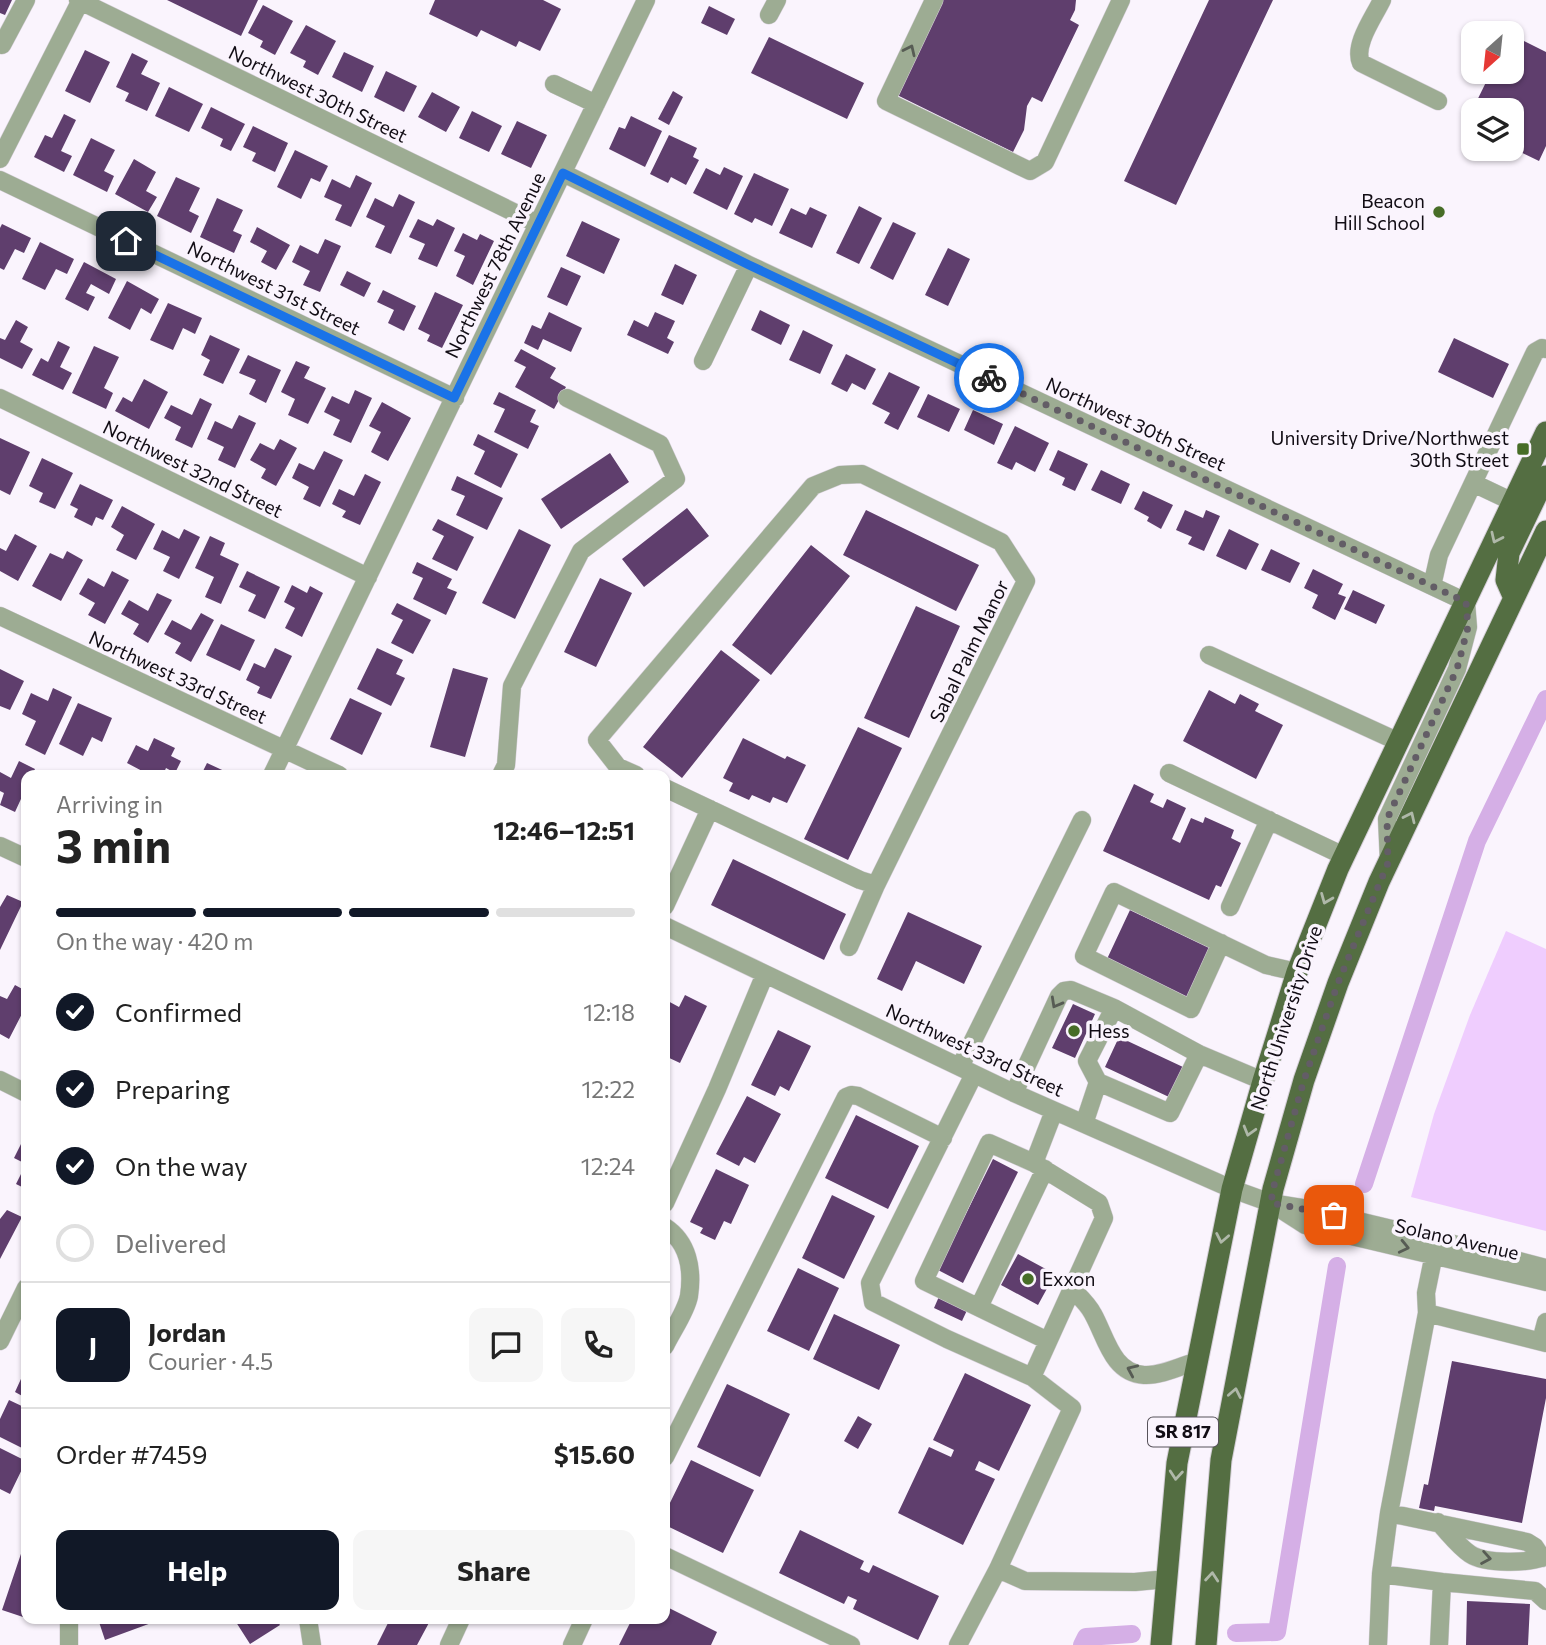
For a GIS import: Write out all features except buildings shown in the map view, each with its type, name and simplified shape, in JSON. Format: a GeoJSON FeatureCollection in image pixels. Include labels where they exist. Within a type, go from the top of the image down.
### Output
{"type":"FeatureCollection","features":[{"type":"Feature","properties":{"kind":"main road","name":"North University Drive"},"geometry":{"type":"LineString","coordinates":[[1161,1645],[1177,1463],[1232,1189],[1297,972],[1344,856],[1546,432]]}},
{"type":"Feature","properties":{"kind":"main road"},"geometry":{"type":"LineString","coordinates":[[1514,598],[1506,580],[1509,553],[1546,476]]}},
{"type":"Feature","properties":{"kind":"main road","name":"North University Drive"},"geometry":{"type":"LineString","coordinates":[[1206,1645],[1221,1460],[1271,1203],[1304,1080],[1338,983],[1388,863],[1546,531]]}},
{"type":"Feature","properties":{"kind":"street"},"geometry":{"type":"LineString","coordinates":[[0,44],[2,45],[26,0]]}},
{"type":"Feature","properties":{"kind":"street"},"geometry":{"type":"LineString","coordinates":[[0,159],[80,0]]}},
{"type":"Feature","properties":{"kind":"street","name":"Northwest 30th Street"},"geometry":{"type":"LineString","coordinates":[[80,0],[538,225]]}},
{"type":"Feature","properties":{"kind":"street","name":"Northwest 78th Avenue"},"geometry":{"type":"LineString","coordinates":[[274,770],[646,0]]}},
{"type":"Feature","properties":{"kind":"street"},"geometry":{"type":"LineString","coordinates":[[934,0],[886,101],[1030,171],[1045,162],[1121,0]]}},
{"type":"Feature","properties":{"kind":"street"},"geometry":{"type":"LineString","coordinates":[[1382,0],[1360,46],[1358,55],[1361,63],[1438,101]]}},
{"type":"Feature","properties":{"kind":"street"},"geometry":{"type":"LineString","coordinates":[[554,84],[596,104]]}},
{"type":"Feature","properties":{"kind":"street","name":"Northwest 30th Street"},"geometry":{"type":"LineString","coordinates":[[563,173],[749,265],[1466,602]]}},
{"type":"Feature","properties":{"kind":"street","name":"Northwest 31st Street"},"geometry":{"type":"LineString","coordinates":[[0,180],[454,398]]}},
{"type":"Feature","properties":{"kind":"street"},"geometry":{"type":"LineString","coordinates":[[703,361],[749,265]]}},
{"type":"Feature","properties":{"kind":"street"},"geometry":{"type":"LineString","coordinates":[[1432,586],[1439,555],[1535,352],[1546,349]]}},
{"type":"Feature","properties":{"kind":"street","name":"Northwest 32nd Street"},"geometry":{"type":"LineString","coordinates":[[0,398],[369,577]]}},
{"type":"Feature","properties":{"kind":"street"},"geometry":{"type":"LineString","coordinates":[[504,770],[512,685],[580,551],[676,479],[660,444],[567,398]]}},
{"type":"Feature","properties":{"kind":"street","name":"Sabal Palm Manor"},"geometry":{"type":"LineString","coordinates":[[625,770],[618,767],[597,740],[813,486],[840,475],[862,474],[1001,542],[1026,581],[876,885]]}},
{"type":"Feature","properties":{"kind":"street"},"geometry":{"type":"LineString","coordinates":[[1473,483],[1513,502]]}},
{"type":"Feature","properties":{"kind":"street"},"geometry":{"type":"LineString","coordinates":[[1388,863],[1387,819],[1457,669],[1468,627],[1466,602]]}},
{"type":"Feature","properties":{"kind":"street","name":"Northwest 33rd Street"},"geometry":{"type":"LineString","coordinates":[[0,617],[328,770]]}},
{"type":"Feature","properties":{"kind":"street"},"geometry":{"type":"LineString","coordinates":[[1209,655],[1399,742]]}},
{"type":"Feature","properties":{"kind":"street"},"geometry":{"type":"LineString","coordinates":[[1169,773],[1344,856]]}},
{"type":"Feature","properties":{"kind":"street"},"geometry":{"type":"LineString","coordinates":[[670,790],[876,885],[849,947]]}},
{"type":"Feature","properties":{"kind":"street"},"geometry":{"type":"LineString","coordinates":[[670,894],[710,809]]}},
{"type":"Feature","properties":{"kind":"street"},"geometry":{"type":"LineString","coordinates":[[958,1645],[998,1569],[1072,1408],[1032,1377],[873,1302],[870,1283],[943,1138],[967,1071],[1082,820]]}},
{"type":"Feature","properties":{"kind":"street"},"geometry":{"type":"LineString","coordinates":[[1230,907],[1269,820]]}},
{"type":"Feature","properties":{"kind":"street"},"geometry":{"type":"LineString","coordinates":[[0,846],[21,856]]}},
{"type":"Feature","properties":{"kind":"street"},"geometry":{"type":"LineString","coordinates":[[1220,943],[1191,1009],[1084,956],[1114,892],[1266,965],[1297,972]]}},
{"type":"Feature","properties":{"kind":"street","name":"Northwest 33rd Street"},"geometry":{"type":"LineString","coordinates":[[670,928],[1014,1093],[1232,1189],[1271,1203]]}},
{"type":"Feature","properties":{"kind":"street"},"geometry":{"type":"LineString","coordinates":[[670,1192],[765,974]]}},
{"type":"Feature","properties":{"kind":"street"},"geometry":{"type":"LineString","coordinates":[[1014,1093],[1059,996],[1064,991],[1072,990],[1114,1008],[1199,1054],[1263,1081]]}},
{"type":"Feature","properties":{"kind":"street"},"geometry":{"type":"LineString","coordinates":[[1114,1008],[1087,1061],[1098,1082],[1170,1113],[1199,1054]]}},
{"type":"Feature","properties":{"kind":"street"},"geometry":{"type":"LineString","coordinates":[[0,1080],[21,1090]]}},
{"type":"Feature","properties":{"kind":"street"},"geometry":{"type":"LineString","coordinates":[[1084,1124],[1098,1082]]}},
{"type":"Feature","properties":{"kind":"street"},"geometry":{"type":"LineString","coordinates":[[670,1447],[846,1097],[858,1096],[943,1138]]}},
{"type":"Feature","properties":{"kind":"street"},"geometry":{"type":"LineString","coordinates":[[979,1307],[1039,1166],[1054,1111]]}},
{"type":"Feature","properties":{"kind":"street"},"geometry":{"type":"LineString","coordinates":[[1032,1377],[1104,1219],[1099,1203],[1039,1166],[989,1143],[924,1281],[1048,1341]]}},
{"type":"Feature","properties":{"kind":"street","name":"Solano Avenue"},"geometry":{"type":"LineString","coordinates":[[1271,1203],[1305,1225],[1546,1282]]}},
{"type":"Feature","properties":{"kind":"street","name":"Solano Avenue"},"geometry":{"type":"LineString","coordinates":[[1271,1203],[1308,1209],[1546,1268]]}},
{"type":"Feature","properties":{"kind":"street"},"geometry":{"type":"LineString","coordinates":[[670,1230],[677,1235],[689,1256],[689,1297],[670,1336]]}},
{"type":"Feature","properties":{"kind":"street"},"geometry":{"type":"LineString","coordinates":[[1378,1645],[1381,1574],[1388,1513],[1427,1313],[1426,1293],[1434,1254]]}},
{"type":"Feature","properties":{"kind":"street"},"geometry":{"type":"LineString","coordinates":[[1072,1289],[1093,1314],[1110,1351],[1124,1367],[1144,1375],[1198,1361]]}},
{"type":"Feature","properties":{"kind":"street"},"geometry":{"type":"LineString","coordinates":[[0,1342],[5,1317],[21,1295]]}},
{"type":"Feature","properties":{"kind":"street"},"geometry":{"type":"LineString","coordinates":[[1427,1313],[1543,1342],[1546,1322]]}},
{"type":"Feature","properties":{"kind":"street"},"geometry":{"type":"LineString","coordinates":[[1388,1513],[1438,1522],[1527,1542],[1535,1546],[1544,1557],[1528,1563],[1516,1563],[1472,1555],[1438,1522]]}},
{"type":"Feature","properties":{"kind":"street"},"geometry":{"type":"LineString","coordinates":[[670,1558],[851,1645]]}},
{"type":"Feature","properties":{"kind":"street"},"geometry":{"type":"LineString","coordinates":[[998,1569],[1025,1581],[1135,1582],[1167,1578]]}},
{"type":"Feature","properties":{"kind":"street"},"geometry":{"type":"LineString","coordinates":[[1381,1574],[1535,1591],[1546,1601]]}},
{"type":"Feature","properties":{"kind":"street"},"geometry":{"type":"LineString","coordinates":[[1439,1645],[1442,1582]]}},
{"type":"Feature","properties":{"kind":"street"},"geometry":{"type":"LineString","coordinates":[[69,1624],[69,1645]]}},
{"type":"Feature","properties":{"kind":"street"},"geometry":{"type":"LineString","coordinates":[[309,1624],[312,1645]]}},
{"type":"Feature","properties":{"kind":"street"},"geometry":{"type":"LineString","coordinates":[[449,1645],[459,1624]]}},
{"type":"Feature","properties":{"kind":"street"},"geometry":{"type":"LineString","coordinates":[[572,1645],[582,1624]]}},
{"type":"Feature","properties":{"kind":"shaded area"},"geometry":{"type":"Polygon","coordinates":[[[1506,931],[1546,949],[1546,1231],[1411,1197],[1434,1114],[1470,1015],[1506,931]]]}},
{"type":"Feature","properties":{"kind":"waterway"},"geometry":{"type":"LineString","coordinates":[[1364,1184],[1477,841],[1546,699]]}},
{"type":"Feature","properties":{"kind":"waterway"},"geometry":{"type":"LineString","coordinates":[[1236,1633],[1277,1632],[1337,1266]]}},
{"type":"Feature","properties":{"kind":"waterway"},"geometry":{"type":"LineString","coordinates":[[1082,1645],[1086,1637],[1132,1634]]}},
{"type":"Feature","properties":{"kind":"way so far"},"geometry":{"type":"LineString","coordinates":[[989,378],[1466,602],[1468,627],[1457,669],[1387,819],[1388,863],[1338,983],[1304,1080],[1273,1189],[1271,1203],[1334,1215]]}},
{"type":"Feature","properties":{"kind":"place","name":"Beacon Hill School"},"geometry":{"type":"Point","coordinates":[1439,212]}},
{"type":"Feature","properties":{"kind":"place","name":"University Drive/Northwest 30th Street"},"geometry":{"type":"Point","coordinates":[1523,449]}},
{"type":"Feature","properties":{"kind":"place","name":"Hess"},"geometry":{"type":"Point","coordinates":[1074,1031]}},
{"type":"Feature","properties":{"kind":"place","name":"Exxon"},"geometry":{"type":"Point","coordinates":[1028,1279]}},
{"type":"Feature","properties":{"kind":"route"},"geometry":{"type":"LineString","coordinates":[[126,241],[454,398],[563,173],[749,265],[989,378]]}}]}
